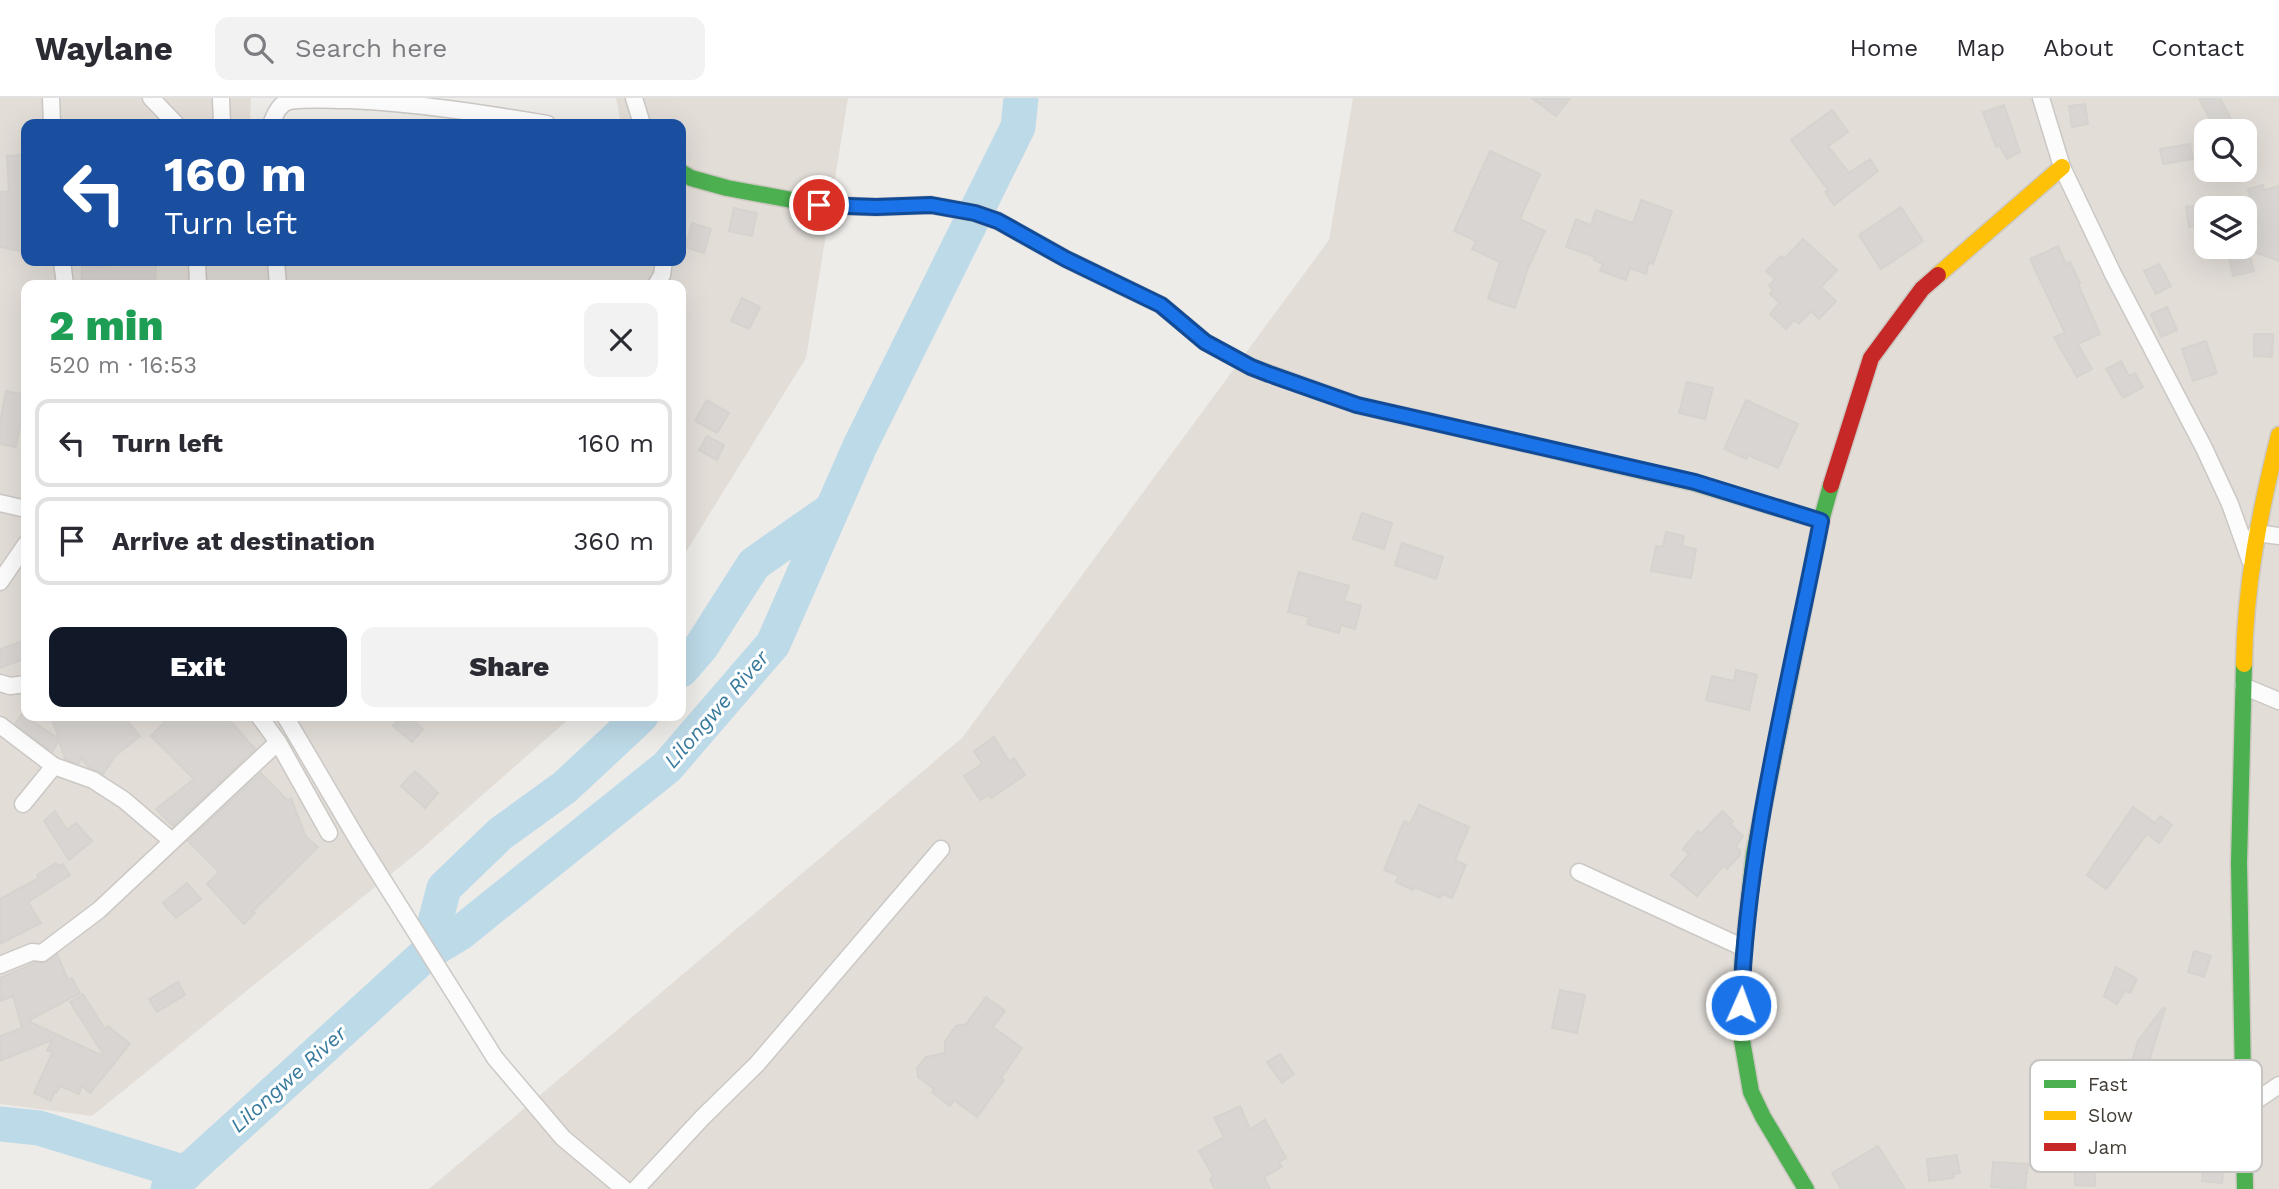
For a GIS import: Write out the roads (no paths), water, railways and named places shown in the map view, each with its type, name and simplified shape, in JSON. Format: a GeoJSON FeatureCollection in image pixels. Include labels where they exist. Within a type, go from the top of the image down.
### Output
{"type":"FeatureCollection","features":[{"type":"Feature","properties":{"kind":"street"},"geometry":{"type":"LineString","coordinates":[[51,98],[52,119]]}},
{"type":"Feature","properties":{"kind":"street"},"geometry":{"type":"LineString","coordinates":[[151,98],[172,119]]}},
{"type":"Feature","properties":{"kind":"street"},"geometry":{"type":"LineString","coordinates":[[221,98],[222,119]]}},
{"type":"Feature","properties":{"kind":"street"},"geometry":{"type":"LineString","coordinates":[[271,98],[271,119]]}},
{"type":"Feature","properties":{"kind":"street"},"geometry":{"type":"LineString","coordinates":[[634,98],[640,119]]}},
{"type":"Feature","properties":{"kind":"street"},"geometry":{"type":"LineString","coordinates":[[2041,98],[2062,167],[2113,274],[2204,448],[2230,504],[2251,562]]}},
{"type":"Feature","properties":{"kind":"street"},"geometry":{"type":"LineString","coordinates":[[273,119],[277,110],[288,101],[322,99],[384,102],[516,119]]}},
{"type":"Feature","properties":{"kind":"street"},"geometry":{"type":"LineString","coordinates":[[1806,1189],[1751,1092],[1740,1029],[1744,948],[1754,854],[1821,521],[1871,358],[1892,327],[1923,289],[2062,167]]}},
{"type":"Feature","properties":{"kind":"street"},"geometry":{"type":"LineString","coordinates":[[686,175],[727,188],[819,205],[931,205],[975,213],[998,221],[1066,259],[1161,305],[1205,342],[1269,374],[1357,405],[1695,482],[1821,521]]}},
{"type":"Feature","properties":{"kind":"street"},"geometry":{"type":"LineString","coordinates":[[2243,1060],[2239,863],[2247,598],[2256,534],[2279,436]]}},
{"type":"Feature","properties":{"kind":"street"},"geometry":{"type":"LineString","coordinates":[[0,503],[21,508]]}},
{"type":"Feature","properties":{"kind":"street"},"geometry":{"type":"LineString","coordinates":[[2256,534],[2279,536]]}},
{"type":"Feature","properties":{"kind":"street"},"geometry":{"type":"LineString","coordinates":[[0,582],[21,551]]}},
{"type":"Feature","properties":{"kind":"street"},"geometry":{"type":"LineString","coordinates":[[0,683],[10,686],[21,685]]}},
{"type":"Feature","properties":{"kind":"street"},"geometry":{"type":"LineString","coordinates":[[2243,686],[2278,702]]}},
{"type":"Feature","properties":{"kind":"street"},"geometry":{"type":"LineString","coordinates":[[263,721],[329,833]]}},
{"type":"Feature","properties":{"kind":"street"},"geometry":{"type":"LineString","coordinates":[[288,721],[359,842],[495,1058],[563,1138],[624,1189]]}},
{"type":"Feature","properties":{"kind":"street"},"geometry":{"type":"LineString","coordinates":[[0,725],[54,766],[93,780],[124,800],[172,841]]}},
{"type":"Feature","properties":{"kind":"street"},"geometry":{"type":"LineString","coordinates":[[0,965],[32,952],[42,953],[99,910],[278,743]]}},
{"type":"Feature","properties":{"kind":"street"},"geometry":{"type":"LineString","coordinates":[[23,804],[54,766]]}},
{"type":"Feature","properties":{"kind":"street"},"geometry":{"type":"LineString","coordinates":[[636,1189],[757,1064],[941,849]]}},
{"type":"Feature","properties":{"kind":"street"},"geometry":{"type":"LineString","coordinates":[[1579,872],[1744,948]]}},
{"type":"Feature","properties":{"kind":"street"},"geometry":{"type":"LineString","coordinates":[[2262,1097],[2279,1085]]}},
{"type":"Feature","properties":{"kind":"waterway","name":"Lilongwe River"},"geometry":{"type":"LineString","coordinates":[[168,1189],[427,953],[460,933],[667,767],[773,644],[860,446],[1018,127],[1021,98]]}},
{"type":"Feature","properties":{"kind":"waterway"},"geometry":{"type":"LineString","coordinates":[[686,664],[701,647],[754,564],[831,510]]}},
{"type":"Feature","properties":{"kind":"waterway"},"geometry":{"type":"LineString","coordinates":[[427,953],[444,888],[500,834],[565,787],[636,721]]}},
{"type":"Feature","properties":{"kind":"waterway"},"geometry":{"type":"LineString","coordinates":[[0,1124],[39,1128],[186,1173]]}}]}
